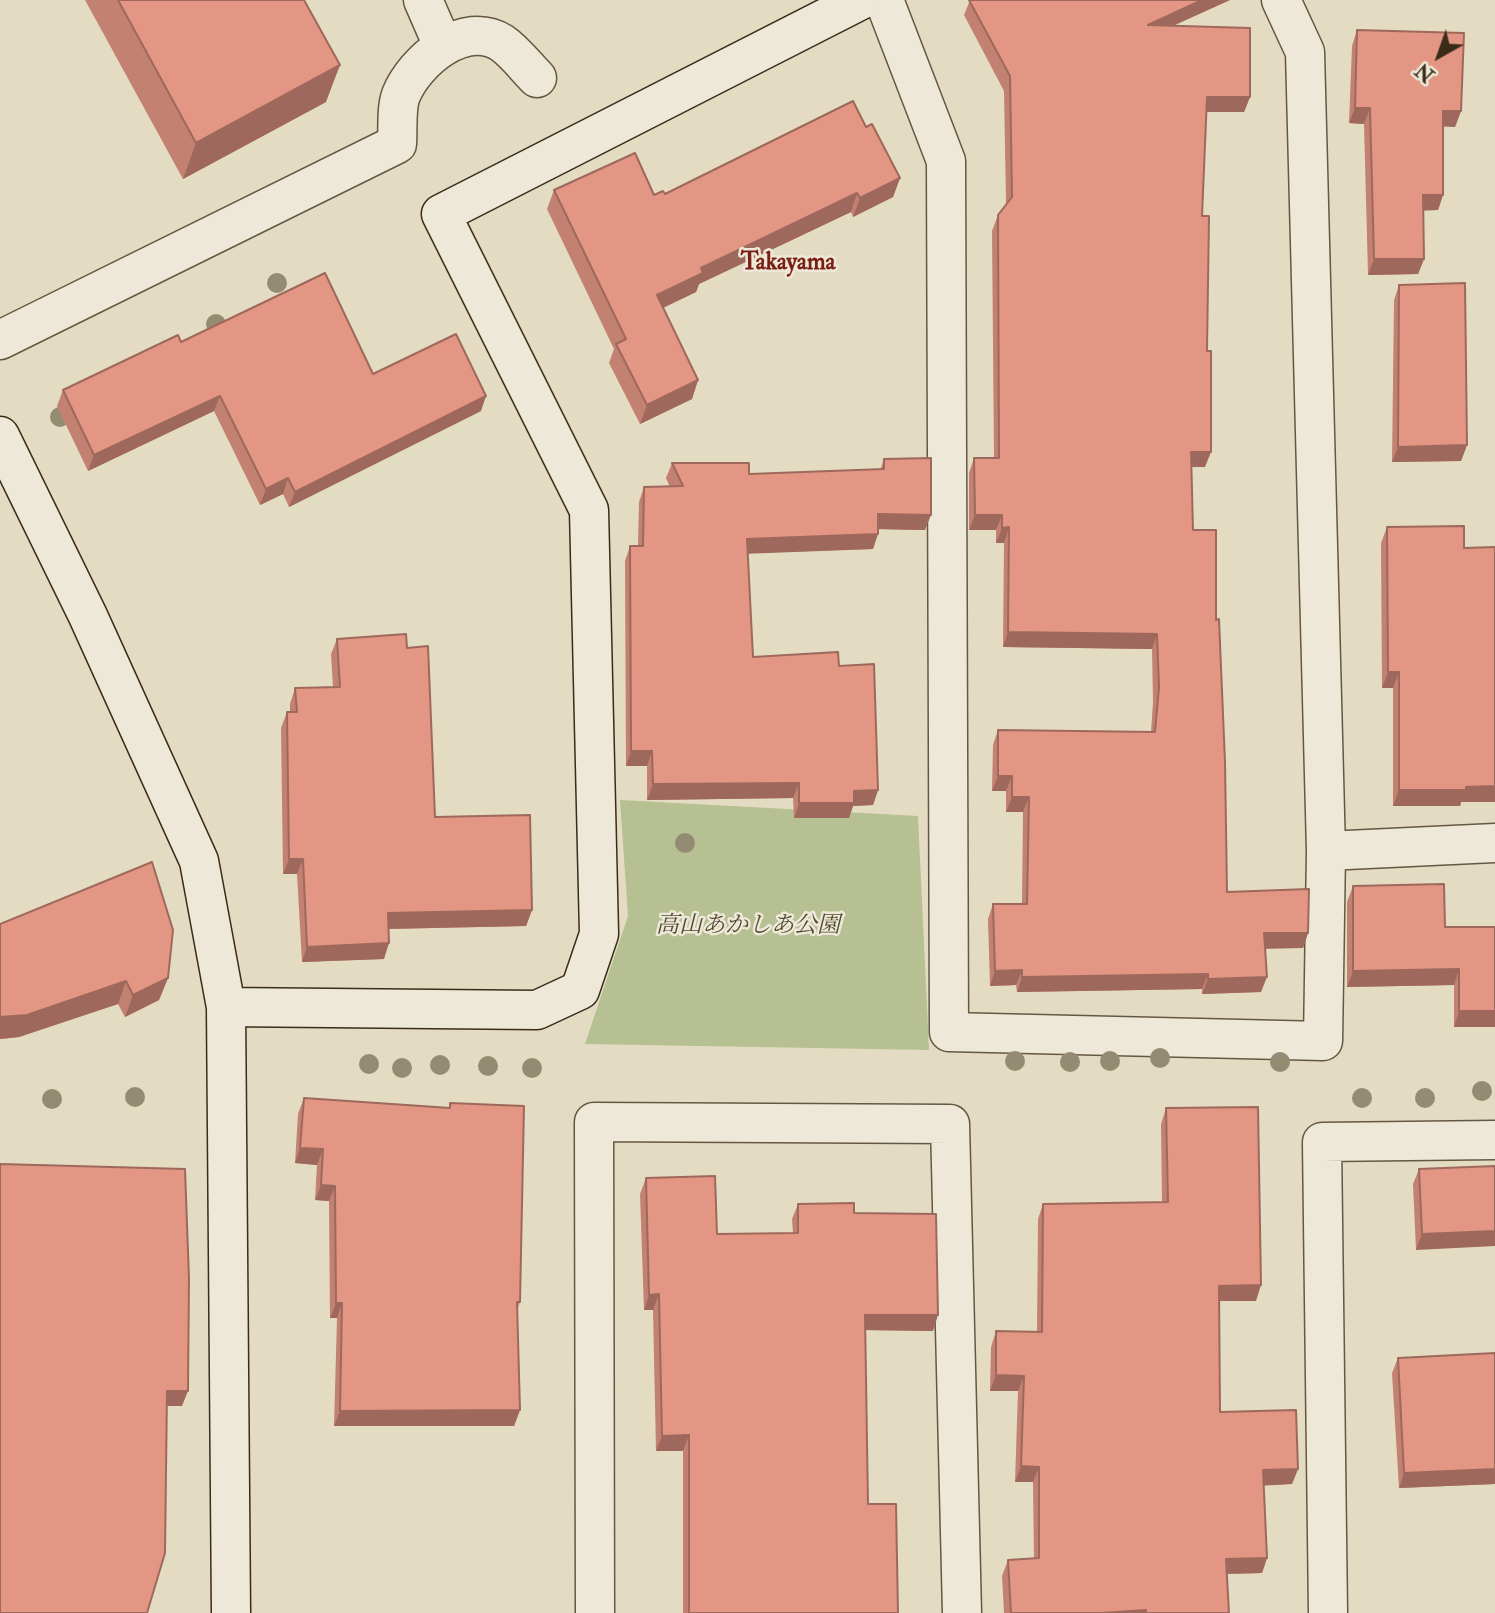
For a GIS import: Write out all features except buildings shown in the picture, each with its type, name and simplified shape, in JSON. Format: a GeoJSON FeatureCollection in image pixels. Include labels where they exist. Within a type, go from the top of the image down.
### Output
{"type":"FeatureCollection","features":[{"type":"Feature","properties":{"kind":"street"},"geometry":{"type":"LineString","coordinates":[[423,0],[443,46]]}},
{"type":"Feature","properties":{"kind":"street"},"geometry":{"type":"LineString","coordinates":[[226,1007],[537,1010],[580,990],[599,934],[589,510],[442,214],[861,0]]}},
{"type":"Feature","properties":{"kind":"street"},"geometry":{"type":"LineString","coordinates":[[884,0],[946,160],[949,1032],[1323,1041],[1326,851],[1304,52],[1281,0]]}},
{"type":"Feature","properties":{"kind":"street"},"geometry":{"type":"LineString","coordinates":[[0,340],[397,144],[400,97],[414,71],[443,46],[477,36],[501,43],[537,78]]}},
{"type":"Feature","properties":{"kind":"street"},"geometry":{"type":"LineString","coordinates":[[0,436],[88,616],[199,862],[226,1007],[231,1613]]}},
{"type":"Feature","properties":{"kind":"street"},"geometry":{"type":"LineString","coordinates":[[1326,851],[1495,843]]}},
{"type":"Feature","properties":{"kind":"street"},"geometry":{"type":"LineString","coordinates":[[595,1613],[594,1122],[950,1124],[962,1613]]}},
{"type":"Feature","properties":{"kind":"street"},"geometry":{"type":"LineString","coordinates":[[1328,1613],[1322,1142],[1495,1140]]}},
{"type":"Feature","properties":{"kind":"green space","name":"高山あかしあ公園"},"geometry":{"type":"Polygon","coordinates":[[[620,800],[918,816],[929,1050],[585,1044],[628,916],[620,800]]]}},
{"type":"Feature","properties":{"kind":"district","name":"Takayama"},"geometry":{"type":"Point","coordinates":[788,264]}}]}
